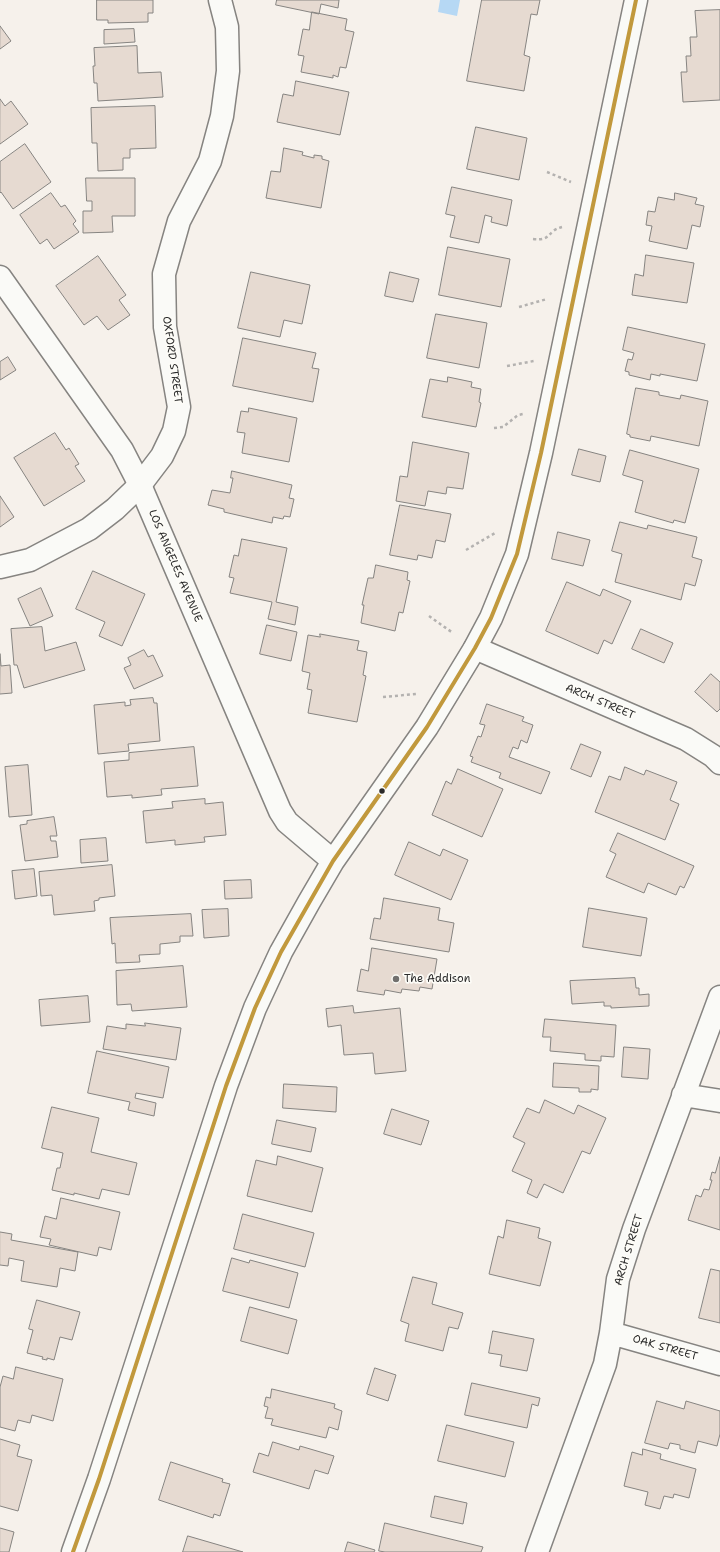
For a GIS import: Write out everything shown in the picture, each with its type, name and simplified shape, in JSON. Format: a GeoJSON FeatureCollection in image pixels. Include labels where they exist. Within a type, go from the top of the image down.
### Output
{"type":"FeatureCollection","features":[{"type":"Feature","properties":{"kind":"street","name":"OXFORD STREET"},"geometry":{"type":"LineString","coordinates":[[0,567],[30,560],[89,529],[115,509],[140,485],[162,456],[174,431],[179,407],[165,327],[164,274],[179,221],[210,161],[222,116],[228,71],[227,27],[220,0]]}},
{"type":"Feature","properties":{"kind":"street"},"geometry":{"type":"LineString","coordinates":[[73,1552],[102,1471],[232,1067],[255,1008],[281,952],[308,902],[333,861],[406,757],[441,704],[475,648],[491,618],[517,554],[526,519],[636,0]]}},
{"type":"Feature","properties":{"kind":"street","name":"LOS ANGELES AVENUE"},"geometry":{"type":"LineString","coordinates":[[0,277],[122,450],[140,485],[280,811],[287,822],[333,861]]}},
{"type":"Feature","properties":{"kind":"street","name":"ARCH STREET"},"geometry":{"type":"LineString","coordinates":[[475,648],[686,739],[713,756],[720,763]]}},
{"type":"Feature","properties":{"kind":"street","name":"ARCH STREET"},"geometry":{"type":"LineString","coordinates":[[538,1552],[605,1364],[611,1333],[618,1279],[634,1228],[720,997]]}},
{"type":"Feature","properties":{"kind":"street"},"geometry":{"type":"LineString","coordinates":[[683,1095],[720,1101]]}},
{"type":"Feature","properties":{"kind":"street","name":"OAK STREET"},"geometry":{"type":"LineString","coordinates":[[611,1333],[720,1364]]}},
{"type":"Feature","properties":{"kind":"path"},"geometry":{"type":"LineString","coordinates":[[382,697],[415,694],[441,704]]}},
{"type":"Feature","properties":{"kind":"water"},"geometry":{"type":"Polygon","coordinates":[[[440,0],[460,0],[457,16],[438,12],[440,0]]]}},
{"type":"Feature","properties":{"kind":"building"},"geometry":{"type":"Polygon","coordinates":[[[97,0],[153,0],[153,13],[148,13],[148,22],[108,23],[108,20],[97,20],[97,0]]]}},
{"type":"Feature","properties":{"kind":"building"},"geometry":{"type":"Polygon","coordinates":[[[277,0],[339,0],[338,8],[321,4],[319,14],[276,5],[277,0]]]}},
{"type":"Feature","properties":{"kind":"building"},"geometry":{"type":"Polygon","coordinates":[[[482,0],[540,0],[537,15],[531,14],[524,55],[530,57],[524,91],[467,81],[482,0]]]}},
{"type":"Feature","properties":{"kind":"building"},"geometry":{"type":"Polygon","coordinates":[[[720,10],[720,100],[683,102],[681,72],[687,72],[686,56],[691,56],[690,37],[697,37],[695,11],[720,10]]]}},
{"type":"Feature","properties":{"kind":"building"},"geometry":{"type":"Polygon","coordinates":[[[312,12],[347,19],[345,30],[354,32],[346,68],[340,67],[338,77],[333,75],[333,78],[301,72],[304,56],[298,55],[303,29],[309,30],[312,12]]]}},
{"type":"Feature","properties":{"kind":"building"},"geometry":{"type":"Polygon","coordinates":[[[0,26],[11,41],[0,49],[0,26]]]}},
{"type":"Feature","properties":{"kind":"building"},"geometry":{"type":"Polygon","coordinates":[[[134,29],[135,42],[104,44],[104,30],[134,29]]]}},
{"type":"Feature","properties":{"kind":"building"},"geometry":{"type":"Polygon","coordinates":[[[137,46],[138,73],[161,72],[163,97],[98,101],[97,83],[94,83],[94,48],[137,46]]]}},
{"type":"Feature","properties":{"kind":"building"},"geometry":{"type":"Polygon","coordinates":[[[296,81],[349,92],[340,135],[277,122],[283,94],[293,96],[296,81]]]}},
{"type":"Feature","properties":{"kind":"building"},"geometry":{"type":"Polygon","coordinates":[[[0,99],[5,106],[11,101],[28,124],[0,144],[0,99]]]}},
{"type":"Feature","properties":{"kind":"building"},"geometry":{"type":"Polygon","coordinates":[[[155,106],[156,148],[130,149],[130,158],[123,158],[123,170],[98,171],[97,143],[92,143],[91,108],[155,106]]]}},
{"type":"Feature","properties":{"kind":"building"},"geometry":{"type":"Polygon","coordinates":[[[476,127],[527,138],[519,180],[467,169],[476,127]]]}},
{"type":"Feature","properties":{"kind":"building"},"geometry":{"type":"Polygon","coordinates":[[[25,144],[51,182],[13,209],[1,192],[0,193],[0,162],[25,144]]]}},
{"type":"Feature","properties":{"kind":"building"},"geometry":{"type":"Polygon","coordinates":[[[284,148],[303,152],[302,155],[314,158],[314,155],[322,156],[322,159],[329,161],[321,208],[266,198],[271,171],[280,172],[284,148]]]}},
{"type":"Feature","properties":{"kind":"building"},"geometry":{"type":"Polygon","coordinates":[[[86,178],[135,178],[135,216],[112,216],[113,232],[83,233],[83,211],[92,211],[92,201],[87,201],[86,178]]]}},
{"type":"Feature","properties":{"kind":"building"},"geometry":{"type":"Polygon","coordinates":[[[452,187],[512,200],[507,226],[491,222],[492,217],[485,215],[479,243],[450,237],[455,216],[446,214],[452,187]]]}},
{"type":"Feature","properties":{"kind":"building"},"geometry":{"type":"Polygon","coordinates":[[[51,193],[61,207],[65,205],[76,221],[73,224],[79,232],[54,249],[47,239],[40,244],[20,215],[51,193]]]}},
{"type":"Feature","properties":{"kind":"building"},"geometry":{"type":"Polygon","coordinates":[[[675,193],[697,198],[695,204],[704,206],[700,227],[692,225],[687,249],[649,241],[652,226],[646,225],[648,211],[655,212],[658,197],[674,200],[675,193]]]}},
{"type":"Feature","properties":{"kind":"building"},"geometry":{"type":"Polygon","coordinates":[[[448,247],[510,259],[501,307],[439,295],[448,247]]]}},
{"type":"Feature","properties":{"kind":"building"},"geometry":{"type":"Polygon","coordinates":[[[646,255],[694,263],[687,303],[632,295],[635,274],[643,276],[646,255]]]}},
{"type":"Feature","properties":{"kind":"building"},"geometry":{"type":"Polygon","coordinates":[[[98,256],[126,295],[119,300],[130,315],[108,330],[97,316],[84,325],[56,286],[98,256]]]}},
{"type":"Feature","properties":{"kind":"building"},"geometry":{"type":"Polygon","coordinates":[[[251,272],[310,285],[302,324],[284,320],[280,337],[238,328],[251,272]]]}},
{"type":"Feature","properties":{"kind":"building"},"geometry":{"type":"Polygon","coordinates":[[[390,272],[419,279],[413,302],[385,296],[390,272]]]}},
{"type":"Feature","properties":{"kind":"building"},"geometry":{"type":"Polygon","coordinates":[[[436,314],[487,323],[479,368],[427,358],[436,314]]]}},
{"type":"Feature","properties":{"kind":"building"},"geometry":{"type":"Polygon","coordinates":[[[628,327],[705,344],[697,381],[660,374],[660,376],[651,374],[650,380],[629,375],[629,372],[625,371],[628,359],[632,360],[634,353],[623,350],[628,327]]]}},
{"type":"Feature","properties":{"kind":"building"},"geometry":{"type":"Polygon","coordinates":[[[243,338],[316,353],[312,368],[319,369],[313,402],[233,386],[243,338]]]}},
{"type":"Feature","properties":{"kind":"building"},"geometry":{"type":"Polygon","coordinates":[[[8,357],[16,370],[0,380],[0,362],[8,357]]]}},
{"type":"Feature","properties":{"kind":"building"},"geometry":{"type":"Polygon","coordinates":[[[448,377],[472,382],[471,387],[481,389],[479,402],[481,403],[476,427],[422,417],[430,379],[447,382],[448,377]]]}},
{"type":"Feature","properties":{"kind":"building"},"geometry":{"type":"Polygon","coordinates":[[[636,388],[659,392],[659,395],[680,399],[681,395],[708,401],[699,446],[651,436],[650,441],[630,437],[630,435],[627,434],[636,388]]]}},
{"type":"Feature","properties":{"kind":"building"},"geometry":{"type":"Polygon","coordinates":[[[249,408],[297,418],[289,462],[242,453],[245,433],[237,432],[241,411],[248,412],[249,408]]]}},
{"type":"Feature","properties":{"kind":"building"},"geometry":{"type":"Polygon","coordinates":[[[55,433],[66,450],[69,448],[79,464],[75,466],[85,481],[44,506],[14,458],[55,433]]]}},
{"type":"Feature","properties":{"kind":"building"},"geometry":{"type":"Polygon","coordinates":[[[413,442],[469,453],[463,489],[447,487],[446,494],[428,491],[425,506],[396,501],[400,476],[407,477],[413,442]]]}},
{"type":"Feature","properties":{"kind":"building"},"geometry":{"type":"Polygon","coordinates":[[[579,449],[606,456],[600,482],[572,475],[579,449]]]}},
{"type":"Feature","properties":{"kind":"building"},"geometry":{"type":"Polygon","coordinates":[[[630,450],[699,469],[685,523],[674,520],[673,523],[635,512],[643,481],[623,475],[630,450]]]}},
{"type":"Feature","properties":{"kind":"building"},"geometry":{"type":"Polygon","coordinates":[[[232,471],[292,485],[289,498],[294,499],[290,517],[284,516],[283,519],[273,517],[272,523],[224,512],[224,509],[208,505],[212,490],[230,493],[233,478],[231,478],[232,471]]]}},
{"type":"Feature","properties":{"kind":"building"},"geometry":{"type":"Polygon","coordinates":[[[0,496],[14,517],[0,527],[0,496]]]}},
{"type":"Feature","properties":{"kind":"building"},"geometry":{"type":"Polygon","coordinates":[[[400,505],[451,514],[445,542],[436,540],[432,558],[418,555],[417,560],[390,555],[400,505]]]}},
{"type":"Feature","properties":{"kind":"building"},"geometry":{"type":"Polygon","coordinates":[[[620,522],[647,529],[648,525],[697,537],[692,557],[702,560],[695,586],[685,583],[681,600],[615,582],[622,554],[612,551],[620,522]]]}},
{"type":"Feature","properties":{"kind":"building"},"geometry":{"type":"Polygon","coordinates":[[[558,532],[590,540],[583,566],[552,559],[558,532]]]}},
{"type":"Feature","properties":{"kind":"building"},"geometry":{"type":"Polygon","coordinates":[[[242,539],[287,548],[276,602],[298,607],[295,625],[268,619],[272,602],[230,593],[234,578],[229,577],[234,555],[238,556],[242,539]]]}},
{"type":"Feature","properties":{"kind":"building"},"geometry":{"type":"Polygon","coordinates":[[[376,565],[408,572],[407,580],[410,581],[403,613],[399,612],[395,631],[361,623],[364,605],[362,605],[368,578],[373,578],[376,565]]]}},
{"type":"Feature","properties":{"kind":"building"},"geometry":{"type":"Polygon","coordinates":[[[93,571],[145,594],[122,646],[99,636],[105,622],[76,609],[93,571]]]}},
{"type":"Feature","properties":{"kind":"building"},"geometry":{"type":"Polygon","coordinates":[[[567,582],[600,596],[603,589],[631,601],[612,644],[604,640],[598,654],[546,631],[567,582]]]}},
{"type":"Feature","properties":{"kind":"building"},"geometry":{"type":"Polygon","coordinates":[[[41,588],[53,616],[30,626],[18,599],[41,588]]]}},
{"type":"Feature","properties":{"kind":"building"},"geometry":{"type":"Polygon","coordinates":[[[267,625],[297,632],[291,661],[260,654],[267,625]]]}},
{"type":"Feature","properties":{"kind":"building"},"geometry":{"type":"Polygon","coordinates":[[[42,627],[45,651],[76,642],[85,670],[24,688],[17,665],[14,665],[11,629],[42,627]]]}},
{"type":"Feature","properties":{"kind":"building"},"geometry":{"type":"Polygon","coordinates":[[[641,629],[673,643],[664,663],[632,649],[641,629]]]}},
{"type":"Feature","properties":{"kind":"building"},"geometry":{"type":"Polygon","coordinates":[[[320,634],[359,641],[357,650],[367,652],[363,675],[366,676],[357,722],[308,713],[312,690],[307,689],[310,673],[302,671],[308,635],[320,637],[320,634]]]}},
{"type":"Feature","properties":{"kind":"building"},"geometry":{"type":"Polygon","coordinates":[[[144,650],[148,657],[153,655],[163,676],[134,689],[124,668],[131,665],[128,658],[144,650]]]}},
{"type":"Feature","properties":{"kind":"building"},"geometry":{"type":"Polygon","coordinates":[[[0,654],[1,666],[10,665],[12,693],[0,694],[0,654]]]}},
{"type":"Feature","properties":{"kind":"building"},"geometry":{"type":"Polygon","coordinates":[[[711,674],[720,682],[720,709],[717,712],[695,692],[711,674]]]}},
{"type":"Feature","properties":{"kind":"building"},"geometry":{"type":"Polygon","coordinates":[[[153,698],[154,703],[157,703],[160,741],[128,744],[129,751],[98,754],[94,705],[125,702],[125,706],[131,705],[130,700],[153,698]]]}},
{"type":"Feature","properties":{"kind":"building"},"geometry":{"type":"Polygon","coordinates":[[[487,704],[524,717],[522,721],[533,725],[527,743],[521,740],[518,749],[513,747],[509,757],[550,772],[541,794],[499,778],[501,773],[471,762],[473,757],[470,756],[478,736],[481,737],[485,725],[480,724],[487,704]]]}},
{"type":"Feature","properties":{"kind":"building"},"geometry":{"type":"Polygon","coordinates":[[[581,744],[601,752],[591,777],[571,769],[581,744]]]}},
{"type":"Feature","properties":{"kind":"building"},"geometry":{"type":"Polygon","coordinates":[[[194,747],[198,786],[161,789],[162,795],[132,798],[132,795],[107,797],[104,762],[129,760],[129,753],[194,747]]]}},
{"type":"Feature","properties":{"kind":"building"},"geometry":{"type":"Polygon","coordinates":[[[28,765],[32,815],[9,817],[5,767],[28,765]]]}},
{"type":"Feature","properties":{"kind":"building"},"geometry":{"type":"Polygon","coordinates":[[[625,767],[644,775],[646,770],[677,782],[670,800],[679,804],[665,840],[595,812],[609,776],[620,780],[625,767]]]}},
{"type":"Feature","properties":{"kind":"building"},"geometry":{"type":"Polygon","coordinates":[[[458,769],[503,789],[482,837],[432,815],[446,781],[451,784],[458,769]]]}},
{"type":"Feature","properties":{"kind":"building"},"geometry":{"type":"Polygon","coordinates":[[[205,799],[205,804],[223,802],[226,835],[204,837],[205,842],[175,845],[175,840],[146,843],[143,811],[173,808],[172,802],[205,799]]]}},
{"type":"Feature","properties":{"kind":"building"},"geometry":{"type":"Polygon","coordinates":[[[54,817],[57,836],[50,836],[51,841],[56,841],[58,857],[25,861],[20,825],[27,824],[27,821],[54,817]]]}},
{"type":"Feature","properties":{"kind":"building"},"geometry":{"type":"Polygon","coordinates":[[[618,833],[694,866],[684,888],[680,886],[676,895],[648,883],[644,893],[606,877],[616,854],[610,851],[618,833]]]}},
{"type":"Feature","properties":{"kind":"building"},"geometry":{"type":"Polygon","coordinates":[[[106,838],[108,861],[81,863],[80,840],[106,838]]]}},
{"type":"Feature","properties":{"kind":"building"},"geometry":{"type":"Polygon","coordinates":[[[409,842],[440,856],[443,849],[468,860],[451,900],[395,875],[409,842]]]}},
{"type":"Feature","properties":{"kind":"building"},"geometry":{"type":"Polygon","coordinates":[[[112,865],[115,896],[99,898],[99,900],[94,901],[95,911],[54,915],[52,895],[41,896],[39,872],[112,865]]]}},
{"type":"Feature","properties":{"kind":"building"},"geometry":{"type":"Polygon","coordinates":[[[34,869],[37,896],[15,899],[12,871],[34,869]]]}},
{"type":"Feature","properties":{"kind":"building"},"geometry":{"type":"Polygon","coordinates":[[[251,880],[252,898],[225,899],[224,881],[251,880]]]}},
{"type":"Feature","properties":{"kind":"building"},"geometry":{"type":"Polygon","coordinates":[[[384,898],[440,908],[438,920],[454,923],[449,952],[370,939],[374,918],[380,919],[384,898]]]}},
{"type":"Feature","properties":{"kind":"building"},"geometry":{"type":"Polygon","coordinates":[[[589,908],[647,918],[641,956],[583,947],[589,908]]]}},
{"type":"Feature","properties":{"kind":"building"},"geometry":{"type":"Polygon","coordinates":[[[228,909],[229,936],[204,938],[202,910],[228,909]]]}},
{"type":"Feature","properties":{"kind":"building"},"geometry":{"type":"Polygon","coordinates":[[[191,914],[193,936],[180,936],[180,942],[160,944],[160,954],[139,955],[140,962],[116,963],[115,943],[112,944],[110,918],[191,914]]]}},
{"type":"Feature","properties":{"kind":"building","name":"The Addison"},"geometry":{"type":"Polygon","coordinates":[[[372,948],[437,959],[432,989],[420,987],[419,991],[402,989],[401,993],[385,990],[384,995],[357,991],[361,969],[368,971],[372,948]]]}},
{"type":"Feature","properties":{"kind":"building"},"geometry":{"type":"Polygon","coordinates":[[[183,966],[187,1007],[132,1011],[131,1004],[117,1005],[116,971],[183,966]]]}},
{"type":"Feature","properties":{"kind":"building"},"geometry":{"type":"Polygon","coordinates":[[[635,978],[636,988],[639,988],[639,995],[649,994],[649,1006],[611,1008],[611,1006],[604,1006],[604,1002],[572,1004],[570,981],[635,978]]]}},
{"type":"Feature","properties":{"kind":"building"},"geometry":{"type":"Polygon","coordinates":[[[88,996],[90,1022],[41,1026],[39,1000],[88,996]]]}},
{"type":"Feature","properties":{"kind":"building"},"geometry":{"type":"Polygon","coordinates":[[[353,1006],[354,1013],[400,1008],[406,1071],[375,1074],[373,1053],[344,1055],[341,1025],[328,1027],[326,1009],[353,1006]]]}},
{"type":"Feature","properties":{"kind":"building"},"geometry":{"type":"Polygon","coordinates":[[[545,1019],[616,1025],[614,1057],[601,1056],[601,1061],[585,1060],[585,1054],[550,1051],[551,1037],[543,1037],[545,1019]]]}},
{"type":"Feature","properties":{"kind":"building"},"geometry":{"type":"Polygon","coordinates":[[[145,1023],[181,1028],[176,1060],[103,1049],[107,1026],[126,1029],[126,1024],[145,1026],[145,1023]]]}},
{"type":"Feature","properties":{"kind":"building"},"geometry":{"type":"Polygon","coordinates":[[[624,1047],[650,1049],[648,1079],[622,1077],[624,1047]]]}},
{"type":"Feature","properties":{"kind":"building"},"geometry":{"type":"Polygon","coordinates":[[[97,1051],[169,1067],[163,1098],[136,1093],[135,1098],[156,1103],[154,1116],[128,1110],[130,1102],[88,1093],[97,1051]]]}},
{"type":"Feature","properties":{"kind":"building"},"geometry":{"type":"Polygon","coordinates":[[[554,1063],[599,1066],[598,1090],[591,1089],[591,1092],[579,1092],[579,1088],[553,1087],[554,1063]]]}},
{"type":"Feature","properties":{"kind":"building"},"geometry":{"type":"Polygon","coordinates":[[[284,1084],[337,1087],[336,1112],[283,1108],[284,1084]]]}},
{"type":"Feature","properties":{"kind":"building"},"geometry":{"type":"Polygon","coordinates":[[[545,1100],[574,1114],[578,1105],[606,1118],[590,1154],[582,1151],[563,1193],[544,1184],[537,1198],[527,1193],[532,1180],[512,1171],[525,1143],[513,1137],[527,1108],[539,1113],[545,1100]]]}},
{"type":"Feature","properties":{"kind":"building"},"geometry":{"type":"Polygon","coordinates":[[[52,1107],[99,1118],[91,1152],[137,1163],[129,1195],[102,1189],[99,1199],[52,1190],[57,1168],[60,1168],[63,1153],[42,1148],[52,1107]]]}},
{"type":"Feature","properties":{"kind":"building"},"geometry":{"type":"Polygon","coordinates":[[[392,1109],[429,1121],[421,1145],[384,1134],[392,1109]]]}},
{"type":"Feature","properties":{"kind":"building"},"geometry":{"type":"Polygon","coordinates":[[[277,1120],[316,1128],[311,1152],[272,1144],[277,1120]]]}},
{"type":"Feature","properties":{"kind":"building"},"geometry":{"type":"Polygon","coordinates":[[[278,1156],[323,1168],[312,1212],[247,1196],[256,1160],[276,1165],[278,1156]]]}},
{"type":"Feature","properties":{"kind":"building"},"geometry":{"type":"Polygon","coordinates":[[[720,1157],[720,1230],[688,1220],[696,1195],[701,1197],[704,1189],[709,1190],[712,1180],[710,1180],[712,1172],[715,1173],[720,1157]]]}},
{"type":"Feature","properties":{"kind":"building"},"geometry":{"type":"Polygon","coordinates":[[[61,1198],[120,1212],[111,1250],[99,1247],[97,1256],[49,1245],[51,1239],[40,1237],[45,1216],[56,1219],[61,1198]]]}},
{"type":"Feature","properties":{"kind":"building"},"geometry":{"type":"Polygon","coordinates":[[[243,1214],[314,1233],[305,1267],[234,1249],[243,1214]]]}},
{"type":"Feature","properties":{"kind":"building"},"geometry":{"type":"Polygon","coordinates":[[[507,1220],[540,1228],[538,1238],[551,1242],[540,1286],[489,1274],[498,1236],[503,1238],[507,1220]]]}},
{"type":"Feature","properties":{"kind":"building"},"geometry":{"type":"Polygon","coordinates":[[[0,1232],[12,1234],[11,1240],[78,1252],[75,1271],[60,1268],[57,1287],[21,1281],[24,1261],[9,1258],[8,1266],[0,1265],[0,1232]]]}},
{"type":"Feature","properties":{"kind":"building"},"geometry":{"type":"Polygon","coordinates":[[[232,1258],[249,1263],[250,1260],[298,1273],[289,1308],[223,1291],[232,1258]]]}},
{"type":"Feature","properties":{"kind":"building"},"geometry":{"type":"Polygon","coordinates":[[[711,1269],[720,1271],[720,1323],[699,1318],[711,1269]]]}},
{"type":"Feature","properties":{"kind":"building"},"geometry":{"type":"Polygon","coordinates":[[[413,1277],[437,1283],[432,1304],[463,1313],[458,1329],[449,1327],[443,1351],[405,1341],[409,1324],[401,1321],[413,1277]]]}},
{"type":"Feature","properties":{"kind":"building"},"geometry":{"type":"Polygon","coordinates":[[[37,1300],[80,1312],[72,1340],[60,1337],[54,1360],[47,1358],[47,1360],[42,1359],[43,1357],[27,1353],[33,1330],[29,1329],[37,1300]]]}},
{"type":"Feature","properties":{"kind":"building"},"geometry":{"type":"Polygon","coordinates":[[[250,1307],[297,1320],[288,1354],[241,1341],[250,1307]]]}},
{"type":"Feature","properties":{"kind":"building"},"geometry":{"type":"Polygon","coordinates":[[[493,1331],[534,1339],[527,1371],[500,1366],[502,1355],[489,1353],[493,1331]]]}},
{"type":"Feature","properties":{"kind":"building"},"geometry":{"type":"Polygon","coordinates":[[[16,1367],[63,1379],[53,1421],[32,1415],[30,1423],[18,1420],[15,1431],[0,1427],[0,1387],[3,1376],[13,1379],[16,1367]]]}},
{"type":"Feature","properties":{"kind":"building"},"geometry":{"type":"Polygon","coordinates":[[[375,1368],[396,1375],[388,1401],[367,1394],[375,1368]]]}},
{"type":"Feature","properties":{"kind":"building"},"geometry":{"type":"Polygon","coordinates":[[[472,1383],[540,1398],[538,1406],[532,1404],[527,1428],[465,1415],[472,1383]]]}},
{"type":"Feature","properties":{"kind":"building"},"geometry":{"type":"Polygon","coordinates":[[[272,1389],[335,1404],[334,1408],[342,1411],[338,1430],[329,1427],[326,1438],[271,1425],[273,1419],[265,1418],[268,1407],[264,1406],[266,1397],[270,1398],[272,1389]]]}},
{"type":"Feature","properties":{"kind":"building"},"geometry":{"type":"Polygon","coordinates":[[[657,1401],[684,1409],[686,1401],[720,1411],[720,1434],[717,1446],[698,1441],[695,1453],[680,1449],[680,1445],[670,1443],[668,1449],[645,1443],[657,1401]]]}},
{"type":"Feature","properties":{"kind":"building"},"geometry":{"type":"Polygon","coordinates":[[[447,1425],[514,1442],[505,1477],[438,1461],[447,1425]]]}},
{"type":"Feature","properties":{"kind":"building"},"geometry":{"type":"Polygon","coordinates":[[[0,1439],[20,1445],[17,1456],[32,1460],[18,1511],[0,1506],[0,1439]]]}},
{"type":"Feature","properties":{"kind":"building"},"geometry":{"type":"Polygon","coordinates":[[[273,1442],[299,1450],[300,1446],[334,1456],[328,1474],[315,1470],[309,1489],[253,1472],[259,1453],[268,1456],[273,1442]]]}},
{"type":"Feature","properties":{"kind":"building"},"geometry":{"type":"Polygon","coordinates":[[[643,1449],[661,1454],[660,1459],[696,1469],[689,1498],[674,1494],[673,1498],[664,1496],[660,1509],[645,1505],[648,1492],[624,1486],[632,1452],[642,1455],[643,1449]]]}},
{"type":"Feature","properties":{"kind":"building"},"geometry":{"type":"Polygon","coordinates":[[[171,1462],[223,1479],[222,1482],[230,1484],[220,1516],[214,1514],[213,1518],[159,1500],[171,1462]]]}},
{"type":"Feature","properties":{"kind":"building"},"geometry":{"type":"Polygon","coordinates":[[[435,1496],[467,1503],[463,1524],[431,1517],[435,1496]]]}},
{"type":"Feature","properties":{"kind":"building"},"geometry":{"type":"Polygon","coordinates":[[[385,1523],[483,1547],[481,1552],[379,1551],[385,1523]]]}},
{"type":"Feature","properties":{"kind":"building"},"geometry":{"type":"Polygon","coordinates":[[[0,1528],[14,1532],[9,1552],[0,1552],[0,1528]]]}},
{"type":"Feature","properties":{"kind":"building"},"geometry":{"type":"Polygon","coordinates":[[[188,1536],[243,1552],[183,1552],[188,1536]]]}},
{"type":"Feature","properties":{"kind":"building"},"geometry":{"type":"Polygon","coordinates":[[[348,1542],[375,1550],[374,1552],[345,1552],[348,1542]]]}},
{"type":"Feature","properties":{"kind":"transit line"},"geometry":{"type":"LineString","coordinates":[[73,1552],[99,1479],[226,1086],[255,1008],[281,952],[333,861],[427,727],[475,648],[491,618],[517,554],[541,453],[636,0]]}},
{"type":"Feature","properties":{"kind":"place","name":"The Addison"},"geometry":{"type":"Point","coordinates":[396,979]}}]}
